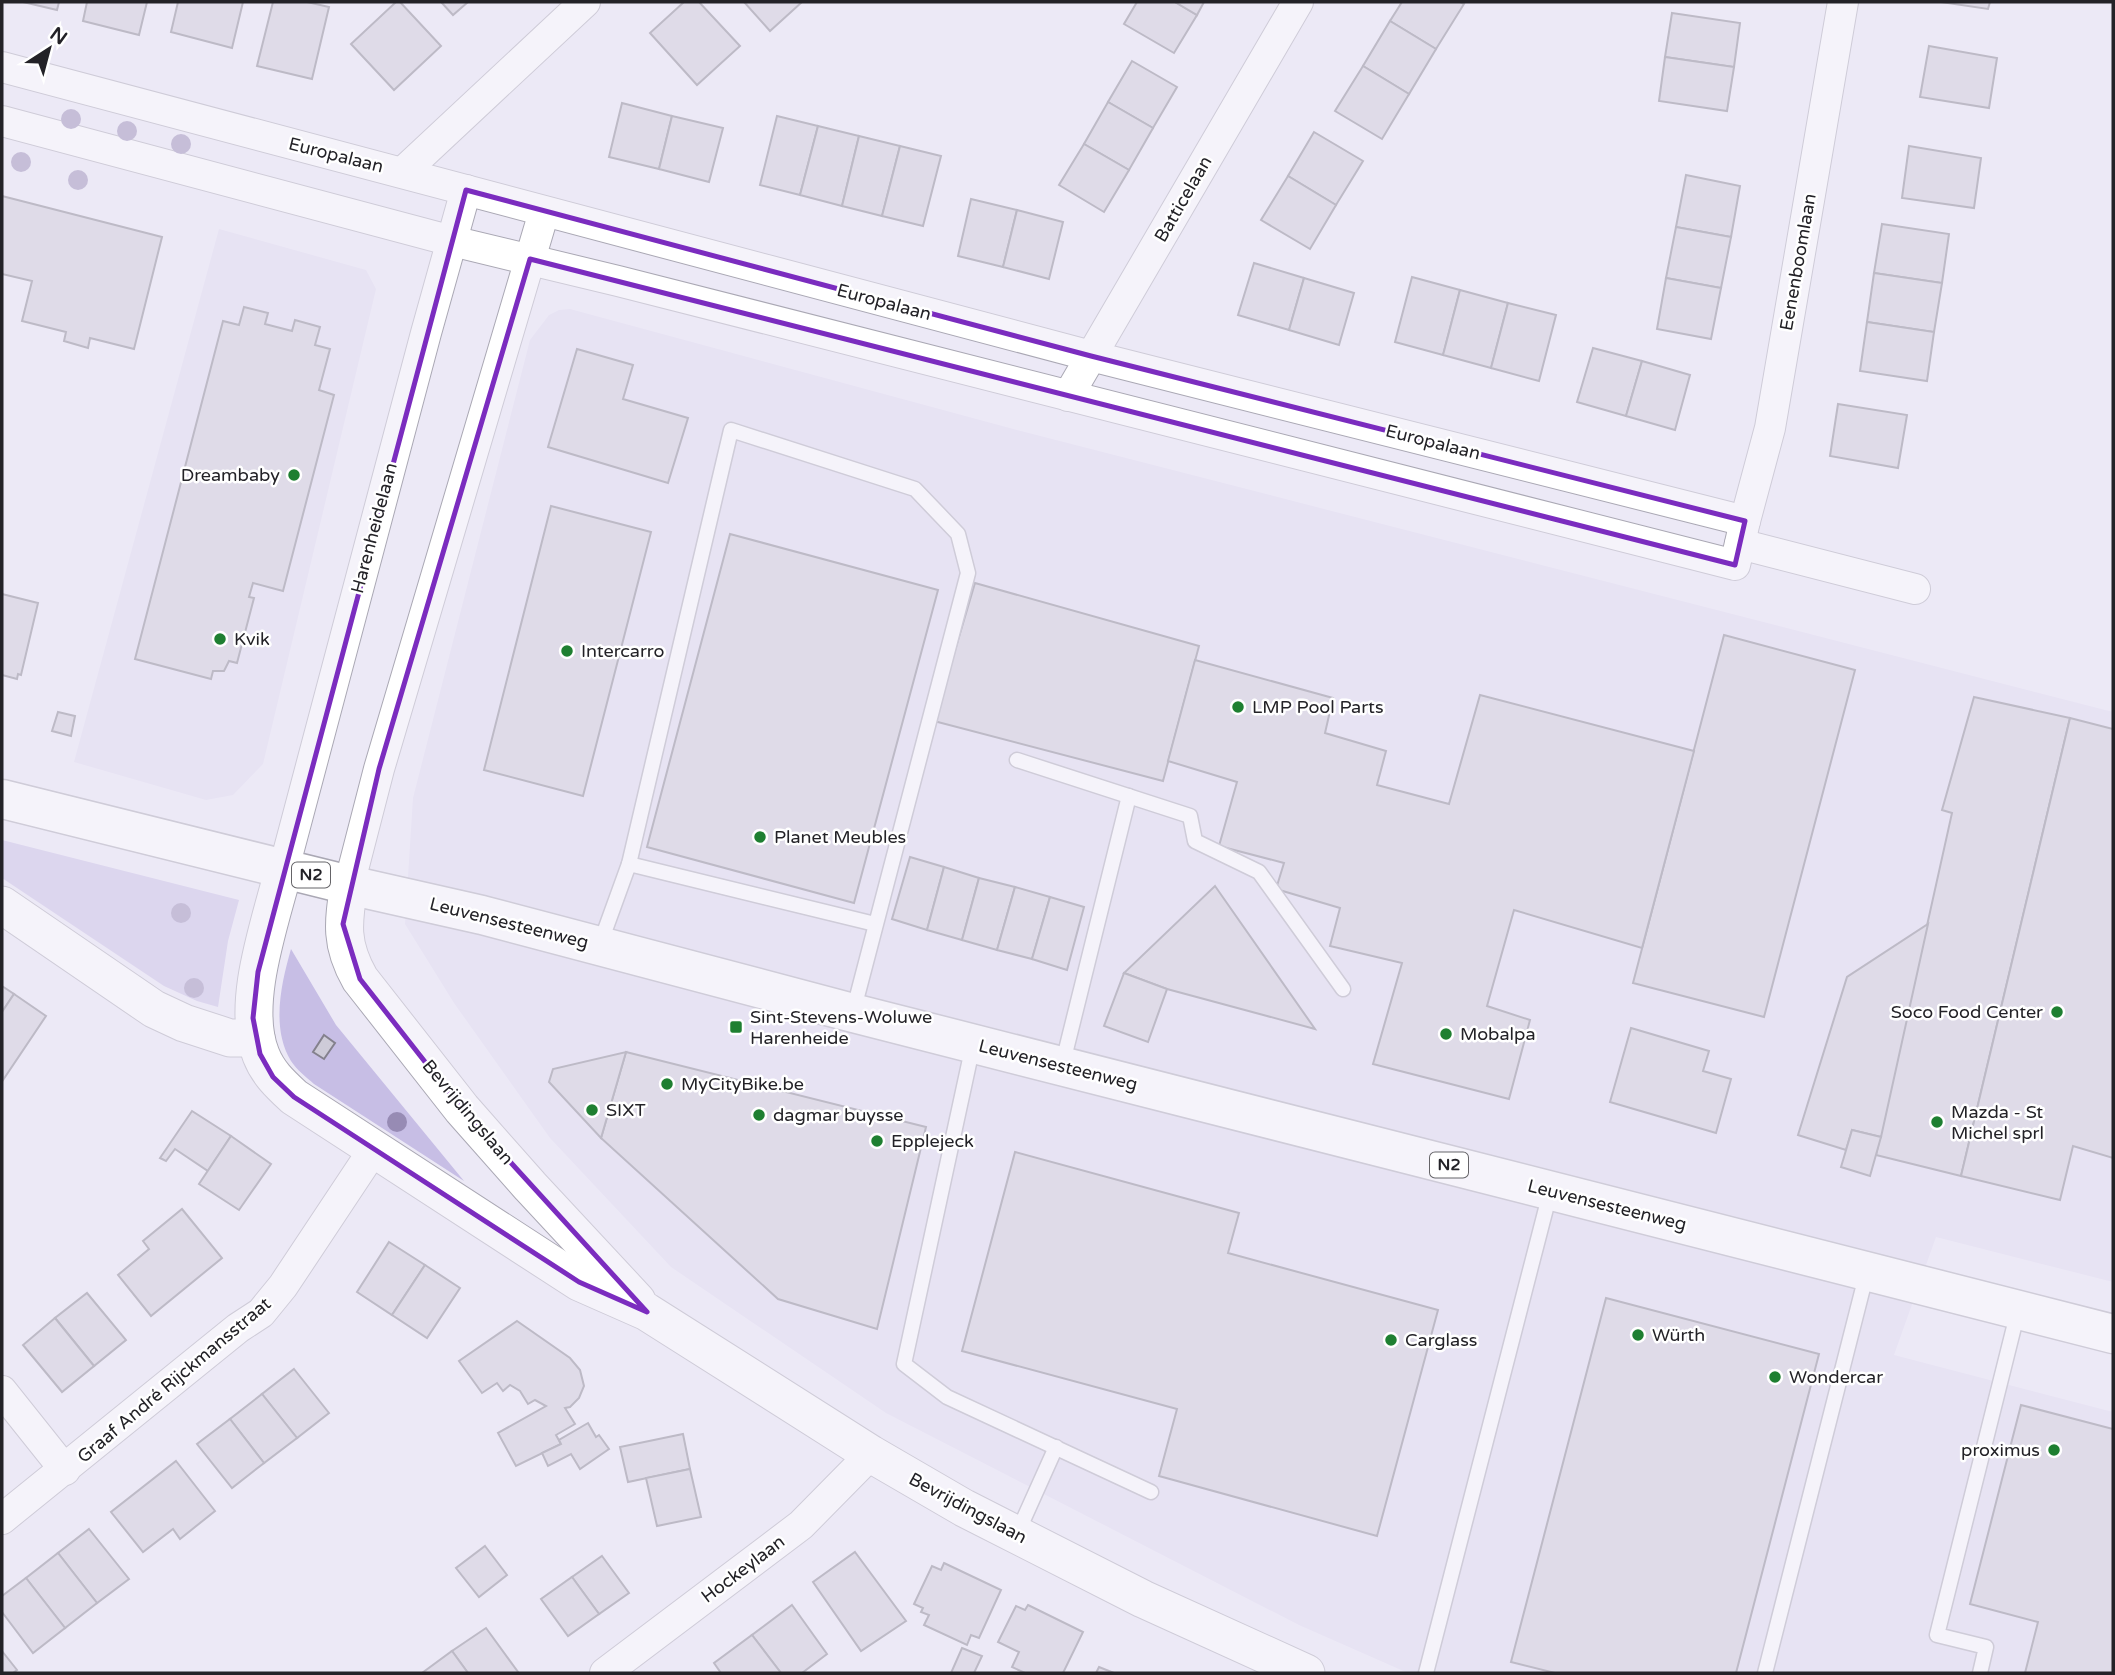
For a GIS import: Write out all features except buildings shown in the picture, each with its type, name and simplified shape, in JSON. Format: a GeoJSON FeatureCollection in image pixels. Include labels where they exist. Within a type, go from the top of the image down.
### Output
{"type":"FeatureCollection","features":[{"type":"Feature","properties":{"kind":"main road","name":"Leuvensesteenweg"},"geometry":{"type":"LineString","coordinates":[[2,799],[482,915],[853,1013],[2113,1334]]}},
{"type":"Feature","properties":{"kind":"street"},"geometry":{"type":"LineString","coordinates":[[403,172],[585,2]]}},
{"type":"Feature","properties":{"kind":"street","name":"Batticelaan"},"geometry":{"type":"LineString","coordinates":[[1068,396],[1298,2]]}},
{"type":"Feature","properties":{"kind":"street","name":"Eenenboomlaan"},"geometry":{"type":"LineString","coordinates":[[1743,533],[1770,428],[1843,2]]}},
{"type":"Feature","properties":{"kind":"street","name":"Europalaan"},"geometry":{"type":"LineString","coordinates":[[2,67],[1091,356],[1743,533],[1915,589]]}},
{"type":"Feature","properties":{"kind":"street"},"geometry":{"type":"LineString","coordinates":[[2,121],[452,241],[1735,565],[1743,533]]}},
{"type":"Feature","properties":{"kind":"street","name":"Harenheidelaan"},"geometry":{"type":"LineString","coordinates":[[284,868],[466,190]]}},
{"type":"Feature","properties":{"kind":"street"},"geometry":{"type":"LineString","coordinates":[[349,885],[380,769],[544,212]]}},
{"type":"Feature","properties":{"kind":"street","name":"Bevrijdingslaan"},"geometry":{"type":"LineString","coordinates":[[284,868],[258,972],[253,1018],[260,1054],[273,1077],[294,1097],[579,1282],[647,1312],[871,1454],[964,1508],[1143,1599],[1306,1673]]}},
{"type":"Feature","properties":{"kind":"street","name":"Bevrijdingslaan"},"geometry":{"type":"LineString","coordinates":[[349,885],[343,924],[351,962],[360,979],[463,1109],[647,1312]]}},
{"type":"Feature","properties":{"kind":"street"},"geometry":{"type":"LineString","coordinates":[[2,905],[154,1009],[184,1023],[230,1038],[256,1038]]}},
{"type":"Feature","properties":{"kind":"street","name":"Graaf André Rijckmansstraat"},"geometry":{"type":"LineString","coordinates":[[2,1519],[261,1312],[283,1286],[374,1149]]}},
{"type":"Feature","properties":{"kind":"street","name":"Graaf André Rijckmansstraat"},"geometry":{"type":"LineString","coordinates":[[2,1391],[65,1470]]}},
{"type":"Feature","properties":{"kind":"street","name":"Hockeylaan"},"geometry":{"type":"LineString","coordinates":[[605,1673],[801,1525],[871,1454]]}},
{"type":"Feature","properties":{"kind":"lane"},"geometry":{"type":"LineString","coordinates":[[599,945],[629,864],[731,430],[915,489],[958,534],[968,573],[853,1013]]}},
{"type":"Feature","properties":{"kind":"lane"},"geometry":{"type":"LineString","coordinates":[[1017,760],[1190,816],[1195,841],[1259,872],[1343,989]]}},
{"type":"Feature","properties":{"kind":"lane"},"geometry":{"type":"LineString","coordinates":[[1062,1066],[1129,796]]}},
{"type":"Feature","properties":{"kind":"lane"},"geometry":{"type":"LineString","coordinates":[[629,864],[875,924]]}},
{"type":"Feature","properties":{"kind":"lane"},"geometry":{"type":"LineString","coordinates":[[973,1043],[904,1364],[947,1396],[1151,1492]]}},
{"type":"Feature","properties":{"kind":"lane"},"geometry":{"type":"LineString","coordinates":[[1426,1673],[1551,1191]]}},
{"type":"Feature","properties":{"kind":"lane"},"geometry":{"type":"LineString","coordinates":[[1765,1673],[1868,1270]]}},
{"type":"Feature","properties":{"kind":"lane"},"geometry":{"type":"LineString","coordinates":[[1980,1673],[1986,1647],[1937,1635],[2018,1309]]}},
{"type":"Feature","properties":{"kind":"lane"},"geometry":{"type":"LineString","coordinates":[[1017,1534],[1056,1447]]}},
{"type":"Feature","properties":{"kind":"highlighted area"},"geometry":{"type":"Polygon","coordinates":[[[466,190],[1091,356],[1745,521],[1735,565],[530,259],[379,769],[343,924],[360,979],[462,1109],[647,1312],[579,1282],[294,1097],[273,1077],[260,1054],[253,1018],[258,972],[466,190]]]}},
{"type":"Feature","properties":{"kind":"shaded area"},"geometry":{"type":"Polygon","coordinates":[[[219,229],[366,270],[376,289],[263,764],[233,795],[206,800],[74,762],[219,229]]]}},
{"type":"Feature","properties":{"kind":"shaded area"},"geometry":{"type":"Polygon","coordinates":[[[570,309],[1017,430],[2113,712],[2113,1282],[1936,1237],[1894,1355],[2113,1412],[2113,1673],[1408,1673],[1299,1625],[886,1413],[671,1267],[550,1138],[454,1003],[405,924],[413,798],[530,340],[549,315],[570,309]]]}},
{"type":"Feature","properties":{"kind":"shaded area"},"geometry":{"type":"Polygon","coordinates":[[[2,840],[239,900],[228,941],[218,1007],[164,986],[2,878],[2,840]]]}},
{"type":"Feature","properties":{"kind":"shaded area"},"geometry":{"type":"Polygon","coordinates":[[[291,949],[336,1025],[464,1181],[314,1084],[293,1064],[281,1035],[280,1020],[281,991],[291,949]]]}},
{"type":"Feature","properties":{"kind":"place","name":"Dreambaby"},"geometry":{"type":"Point","coordinates":[294,475]}},
{"type":"Feature","properties":{"kind":"place","name":"Kvik"},"geometry":{"type":"Point","coordinates":[220,639]}},
{"type":"Feature","properties":{"kind":"place","name":"Intercarro"},"geometry":{"type":"Point","coordinates":[567,651]}},
{"type":"Feature","properties":{"kind":"place","name":"LMP Pool Parts"},"geometry":{"type":"Point","coordinates":[1238,707]}},
{"type":"Feature","properties":{"kind":"place","name":"Planet Meubles"},"geometry":{"type":"Point","coordinates":[760,837]}},
{"type":"Feature","properties":{"kind":"place","name":"Soco Food Center"},"geometry":{"type":"Point","coordinates":[2057,1012]}},
{"type":"Feature","properties":{"kind":"place","name":"Sint-Stevens-Woluwe Harenheide"},"geometry":{"type":"Point","coordinates":[736,1027]}},
{"type":"Feature","properties":{"kind":"place","name":"Mobalpa"},"geometry":{"type":"Point","coordinates":[1446,1034]}},
{"type":"Feature","properties":{"kind":"place","name":"MyCityBike.be"},"geometry":{"type":"Point","coordinates":[667,1084]}},
{"type":"Feature","properties":{"kind":"place","name":"SIXT"},"geometry":{"type":"Point","coordinates":[592,1110]}},
{"type":"Feature","properties":{"kind":"place","name":"dagmar buysse"},"geometry":{"type":"Point","coordinates":[759,1115]}},
{"type":"Feature","properties":{"kind":"place","name":"Mazda - St Michel sprl"},"geometry":{"type":"Point","coordinates":[1937,1122]}},
{"type":"Feature","properties":{"kind":"place","name":"Epplejeck"},"geometry":{"type":"Point","coordinates":[877,1141]}},
{"type":"Feature","properties":{"kind":"place","name":"Würth"},"geometry":{"type":"Point","coordinates":[1638,1335]}},
{"type":"Feature","properties":{"kind":"place","name":"Carglass"},"geometry":{"type":"Point","coordinates":[1391,1340]}},
{"type":"Feature","properties":{"kind":"place","name":"Wondercar"},"geometry":{"type":"Point","coordinates":[1775,1377]}},
{"type":"Feature","properties":{"kind":"place","name":"proximus"},"geometry":{"type":"Point","coordinates":[2054,1450]}}]}
